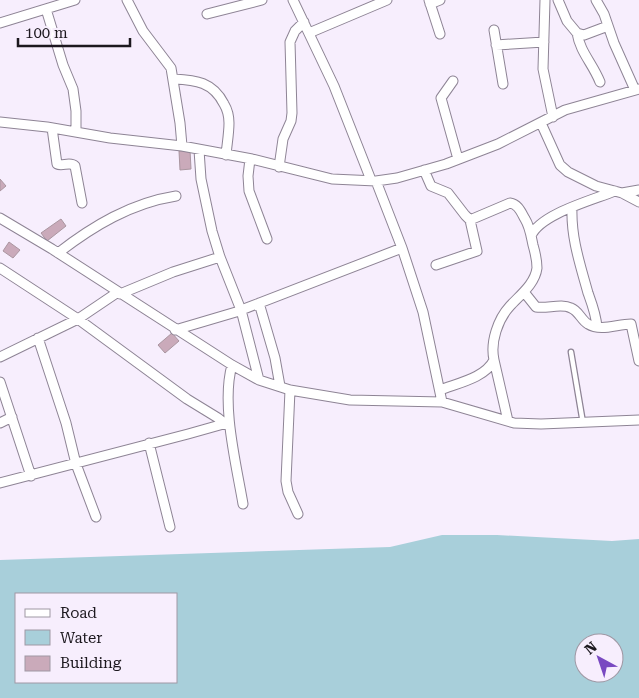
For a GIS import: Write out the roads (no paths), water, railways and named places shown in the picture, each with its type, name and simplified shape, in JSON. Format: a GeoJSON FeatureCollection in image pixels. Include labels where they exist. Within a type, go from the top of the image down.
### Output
{"type":"FeatureCollection","features":[{"type":"Feature","properties":{"kind":"street"},"geometry":{"type":"LineString","coordinates":[[0,23],[46,6],[74,0]]}},
{"type":"Feature","properties":{"kind":"street"},"geometry":{"type":"LineString","coordinates":[[128,0],[142,31],[167,61],[174,79],[182,146]]}},
{"type":"Feature","properties":{"kind":"street"},"geometry":{"type":"LineString","coordinates":[[207,14],[262,0]]}},
{"type":"Feature","properties":{"kind":"street"},"geometry":{"type":"LineString","coordinates":[[293,0],[334,86],[402,248],[423,312],[442,402]]}},
{"type":"Feature","properties":{"kind":"street"},"geometry":{"type":"LineString","coordinates":[[309,33],[387,0]]}},
{"type":"Feature","properties":{"kind":"street"},"geometry":{"type":"LineString","coordinates":[[440,0],[429,2],[440,34]]}},
{"type":"Feature","properties":{"kind":"street"},"geometry":{"type":"LineString","coordinates":[[545,0],[543,69],[553,116]]}},
{"type":"Feature","properties":{"kind":"street"},"geometry":{"type":"LineString","coordinates":[[558,0],[570,26],[576,33],[581,49],[593,66],[600,82]]}},
{"type":"Feature","properties":{"kind":"street"},"geometry":{"type":"LineString","coordinates":[[0,122],[182,146],[250,159],[332,179],[373,181],[396,178],[458,159],[498,144],[565,110],[637,89],[596,0]]}},
{"type":"Feature","properties":{"kind":"street"},"geometry":{"type":"LineString","coordinates":[[46,6],[63,65],[73,89],[76,132]]}},
{"type":"Feature","properties":{"kind":"street"},"geometry":{"type":"LineString","coordinates":[[279,167],[283,138],[291,121],[292,112],[290,42],[295,31],[304,22]]}},
{"type":"Feature","properties":{"kind":"street"},"geometry":{"type":"LineString","coordinates":[[576,33],[584,35],[608,26]]}},
{"type":"Feature","properties":{"kind":"street"},"geometry":{"type":"LineString","coordinates":[[494,30],[502,84]]}},
{"type":"Feature","properties":{"kind":"street"},"geometry":{"type":"LineString","coordinates":[[496,45],[544,42]]}},
{"type":"Feature","properties":{"kind":"street"},"geometry":{"type":"LineString","coordinates":[[174,79],[202,82],[217,92],[228,115],[226,155]]}},
{"type":"Feature","properties":{"kind":"street"},"geometry":{"type":"LineString","coordinates":[[453,81],[441,98],[458,159]]}},
{"type":"Feature","properties":{"kind":"street"},"geometry":{"type":"LineString","coordinates":[[541,123],[560,165],[568,172],[596,186],[618,192],[639,202]]}},
{"type":"Feature","properties":{"kind":"street"},"geometry":{"type":"LineString","coordinates":[[52,128],[57,164],[74,165],[82,203]]}},
{"type":"Feature","properties":{"kind":"street"},"geometry":{"type":"LineString","coordinates":[[199,150],[201,179],[212,231],[241,310],[259,380]]}},
{"type":"Feature","properties":{"kind":"street"},"geometry":{"type":"LineString","coordinates":[[250,159],[249,191],[267,239]]}},
{"type":"Feature","properties":{"kind":"street"},"geometry":{"type":"LineString","coordinates":[[424,170],[431,186],[448,193],[470,220],[476,251],[436,266]]}},
{"type":"Feature","properties":{"kind":"street"},"geometry":{"type":"LineString","coordinates":[[531,236],[534,230],[548,219],[572,208],[618,192],[639,190]]}},
{"type":"Feature","properties":{"kind":"street"},"geometry":{"type":"LineString","coordinates":[[58,253],[80,236],[106,220],[152,200],[176,196]]}},
{"type":"Feature","properties":{"kind":"street"},"geometry":{"type":"LineString","coordinates":[[470,220],[513,203],[519,208],[527,222],[531,236],[537,269],[524,292],[500,321],[492,350],[508,421]]}},
{"type":"Feature","properties":{"kind":"street"},"geometry":{"type":"LineString","coordinates":[[572,208],[572,233],[589,296],[595,311],[597,327]]}},
{"type":"Feature","properties":{"kind":"street"},"geometry":{"type":"LineString","coordinates":[[0,218],[232,365],[259,380],[290,390],[350,400],[442,402],[514,423],[541,424],[639,420]]}},
{"type":"Feature","properties":{"kind":"street"},"geometry":{"type":"LineString","coordinates":[[176,330],[241,310],[402,248]]}},
{"type":"Feature","properties":{"kind":"street"},"geometry":{"type":"LineString","coordinates":[[0,356],[78,319],[119,293],[173,272],[220,257]]}},
{"type":"Feature","properties":{"kind":"street"},"geometry":{"type":"LineString","coordinates":[[0,268],[78,319],[187,399],[227,422]]}},
{"type":"Feature","properties":{"kind":"street"},"geometry":{"type":"LineString","coordinates":[[524,292],[536,308],[562,306],[572,308],[587,322],[597,327],[630,324],[637,339],[639,367]]}},
{"type":"Feature","properties":{"kind":"street"},"geometry":{"type":"LineString","coordinates":[[259,303],[275,358],[280,386]]}},
{"type":"Feature","properties":{"kind":"street"},"geometry":{"type":"LineString","coordinates":[[38,338],[66,423],[76,464],[96,517]]}},
{"type":"Feature","properties":{"kind":"street"},"geometry":{"type":"LineString","coordinates":[[440,390],[485,371],[494,360]]}},
{"type":"Feature","properties":{"kind":"street"},"geometry":{"type":"LineString","coordinates":[[232,365],[228,377],[227,422],[243,504]]}},
{"type":"Feature","properties":{"kind":"street"},"geometry":{"type":"LineString","coordinates":[[0,382],[31,476]]}},
{"type":"Feature","properties":{"kind":"street"},"geometry":{"type":"LineString","coordinates":[[290,390],[286,481],[288,492],[298,514]]}},
{"type":"Feature","properties":{"kind":"street"},"geometry":{"type":"LineString","coordinates":[[0,423],[12,417]]}},
{"type":"Feature","properties":{"kind":"street"},"geometry":{"type":"LineString","coordinates":[[0,483],[227,422]]}},
{"type":"Feature","properties":{"kind":"street"},"geometry":{"type":"LineString","coordinates":[[149,443],[170,527]]}},
{"type":"Feature","properties":{"kind":"lane"},"geometry":{"type":"LineString","coordinates":[[571,352],[583,422]]}},
{"type":"Feature","properties":{"kind":"water"},"geometry":{"type":"Polygon","coordinates":[[[442,535],[497,535],[612,541],[639,539],[639,698],[0,698],[0,560],[390,547],[442,535]]]}}]}
